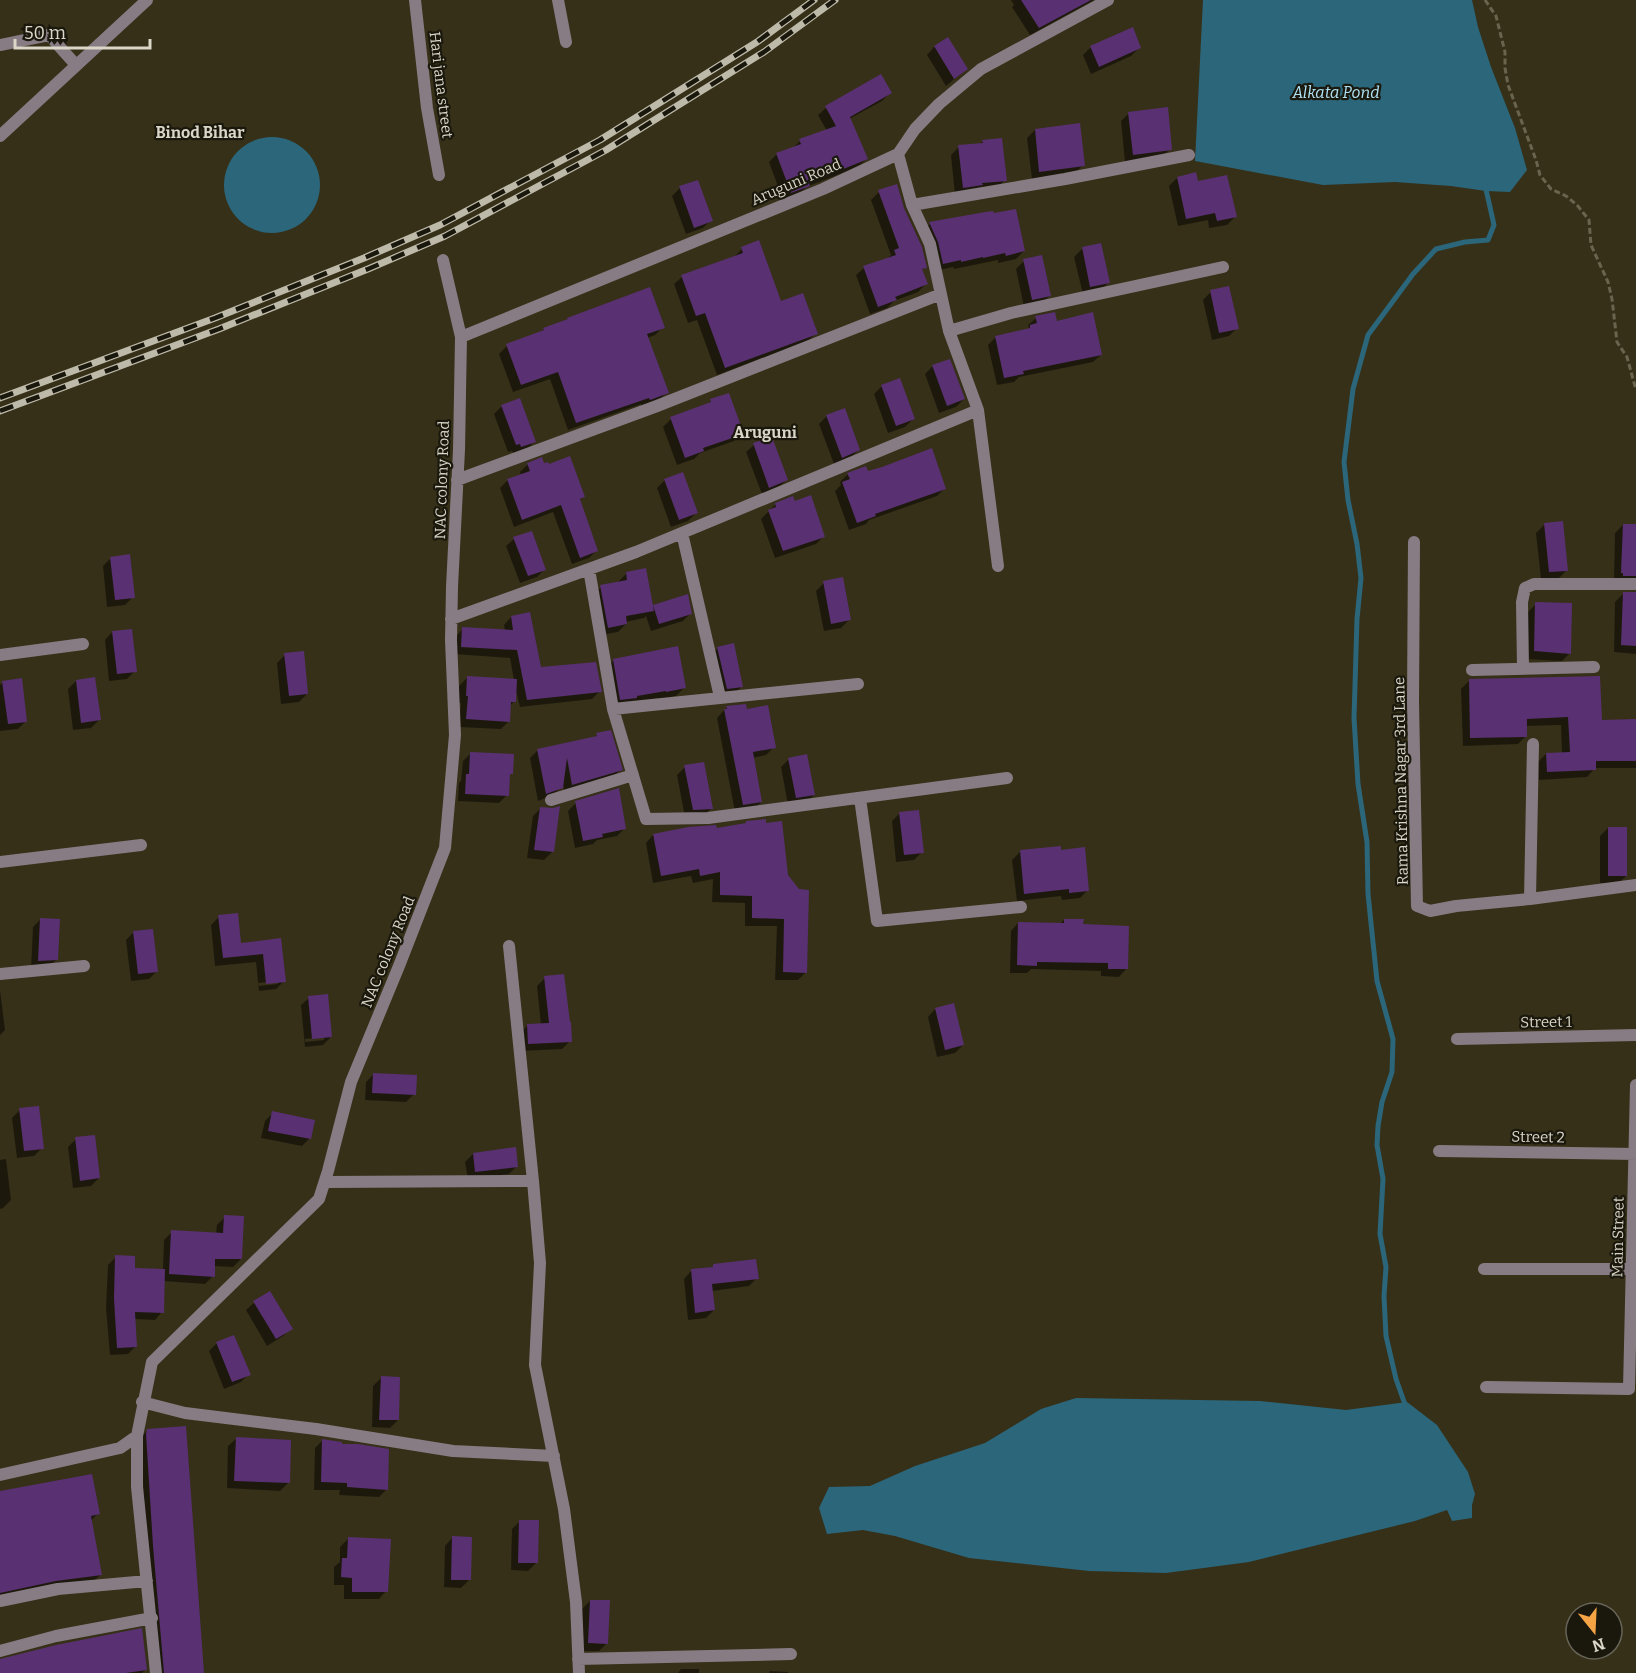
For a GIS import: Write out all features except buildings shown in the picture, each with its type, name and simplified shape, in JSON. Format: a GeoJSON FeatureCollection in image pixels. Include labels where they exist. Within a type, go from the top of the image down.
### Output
{"type":"FeatureCollection","features":[{"type":"Feature","properties":{"kind":"street"},"geometry":{"type":"LineString","coordinates":[[0,136],[147,0]]}},
{"type":"Feature","properties":{"kind":"street","name":"Hari jana street"},"geometry":{"type":"LineString","coordinates":[[415,0],[427,108],[439,175]]}},
{"type":"Feature","properties":{"kind":"street"},"geometry":{"type":"LineString","coordinates":[[558,0],[566,42]]}},
{"type":"Feature","properties":{"kind":"street"},"geometry":{"type":"LineString","coordinates":[[999,566],[978,410],[949,331],[930,244],[912,205],[898,154],[915,129],[931,112],[981,69],[1108,0]]}},
{"type":"Feature","properties":{"kind":"street"},"geometry":{"type":"LineString","coordinates":[[0,45],[49,35],[76,65]]}},
{"type":"Feature","properties":{"kind":"street","name":"Aruguni Road"},"geometry":{"type":"LineString","coordinates":[[461,337],[823,189],[898,154]]}},
{"type":"Feature","properties":{"kind":"street"},"geometry":{"type":"LineString","coordinates":[[912,205],[1189,155]]}},
{"type":"Feature","properties":{"kind":"street","name":"NAC colony Road"},"geometry":{"type":"LineString","coordinates":[[156,1673],[137,1487],[136,1436],[152,1362],[319,1199],[351,1082],[445,848],[456,735],[451,619],[461,337],[443,260]]}},
{"type":"Feature","properties":{"kind":"street"},"geometry":{"type":"LineString","coordinates":[[949,331],[1011,312],[1222,267]]}},
{"type":"Feature","properties":{"kind":"street"},"geometry":{"type":"LineString","coordinates":[[457,480],[657,406],[941,294]]}},
{"type":"Feature","properties":{"kind":"street"},"geometry":{"type":"LineString","coordinates":[[451,619],[589,569],[978,410]]}},
{"type":"Feature","properties":{"kind":"street"},"geometry":{"type":"LineString","coordinates":[[682,532],[720,697]]}},
{"type":"Feature","properties":{"kind":"street","name":"Rama Krishna Nagar 3rd Lane"},"geometry":{"type":"LineString","coordinates":[[1414,542],[1413,702],[1417,906],[1430,911],[1636,885]]}},
{"type":"Feature","properties":{"kind":"street"},"geometry":{"type":"LineString","coordinates":[[589,569],[613,709],[646,819],[708,818],[1007,778]]}},
{"type":"Feature","properties":{"kind":"street"},"geometry":{"type":"LineString","coordinates":[[1523,668],[1522,602],[1525,588],[1534,584],[1636,584]]}},
{"type":"Feature","properties":{"kind":"street"},"geometry":{"type":"LineString","coordinates":[[0,656],[83,644]]}},
{"type":"Feature","properties":{"kind":"street"},"geometry":{"type":"LineString","coordinates":[[1472,670],[1594,667]]}},
{"type":"Feature","properties":{"kind":"street"},"geometry":{"type":"LineString","coordinates":[[613,709],[858,684]]}},
{"type":"Feature","properties":{"kind":"street"},"geometry":{"type":"LineString","coordinates":[[1530,899],[1533,744]]}},
{"type":"Feature","properties":{"kind":"street"},"geometry":{"type":"LineString","coordinates":[[551,800],[633,775]]}},
{"type":"Feature","properties":{"kind":"street"},"geometry":{"type":"LineString","coordinates":[[860,798],[877,921],[1021,907]]}},
{"type":"Feature","properties":{"kind":"street"},"geometry":{"type":"LineString","coordinates":[[0,862],[141,845]]}},
{"type":"Feature","properties":{"kind":"street"},"geometry":{"type":"LineString","coordinates":[[509,946],[540,1263],[536,1365],[564,1509],[576,1602],[579,1673]]}},
{"type":"Feature","properties":{"kind":"street"},"geometry":{"type":"LineString","coordinates":[[0,974],[84,966]]}},
{"type":"Feature","properties":{"kind":"street","name":"Street 1"},"geometry":{"type":"LineString","coordinates":[[1457,1039],[1636,1035]]}},
{"type":"Feature","properties":{"kind":"street","name":"Main Street"},"geometry":{"type":"LineString","coordinates":[[1486,1387],[1629,1389],[1634,1269],[1636,1085]]}},
{"type":"Feature","properties":{"kind":"street","name":"Street 2"},"geometry":{"type":"LineString","coordinates":[[1439,1151],[1635,1154]]}},
{"type":"Feature","properties":{"kind":"street"},"geometry":{"type":"LineString","coordinates":[[325,1182],[533,1181]]}},
{"type":"Feature","properties":{"kind":"street"},"geometry":{"type":"LineString","coordinates":[[1484,1269],[1634,1269]]}},
{"type":"Feature","properties":{"kind":"street"},"geometry":{"type":"LineString","coordinates":[[142,1402],[185,1413],[316,1429],[453,1451],[554,1456]]}},
{"type":"Feature","properties":{"kind":"street"},"geometry":{"type":"LineString","coordinates":[[0,1474],[120,1448],[136,1436]]}},
{"type":"Feature","properties":{"kind":"street"},"geometry":{"type":"LineString","coordinates":[[0,1601],[58,1589],[147,1581]]}},
{"type":"Feature","properties":{"kind":"street"},"geometry":{"type":"LineString","coordinates":[[0,1651],[56,1636],[152,1618]]}},
{"type":"Feature","properties":{"kind":"street"},"geometry":{"type":"LineString","coordinates":[[578,1659],[791,1654]]}},
{"type":"Feature","properties":{"kind":"path"},"geometry":{"type":"LineString","coordinates":[[1485,0],[1496,16],[1505,52],[1508,85],[1536,160],[1539,175],[1551,189],[1566,196],[1577,205],[1589,220],[1592,245],[1608,282],[1612,299],[1617,342],[1627,357],[1636,390]]}},
{"type":"Feature","properties":{"kind":"water","name":"Alkata Pond"},"geometry":{"type":"Polygon","coordinates":[[[1203,0],[1472,0],[1478,27],[1515,128],[1527,170],[1510,192],[1395,182],[1323,185],[1195,161],[1203,0]]]}},
{"type":"Feature","properties":{"kind":"water"},"geometry":{"type":"Polygon","coordinates":[[[272,137],[290,141],[306,151],[316,167],[320,185],[316,203],[306,219],[290,229],[272,233],[254,229],[238,219],[228,203],[224,185],[228,167],[238,151],[254,141],[272,137]]]}},
{"type":"Feature","properties":{"kind":"water"},"geometry":{"type":"Polygon","coordinates":[[[1076,1398],[1260,1401],[1346,1410],[1407,1402],[1437,1425],[1468,1472],[1475,1494],[1472,1518],[1452,1521],[1447,1510],[1415,1521],[1249,1562],[1166,1573],[1089,1571],[969,1558],[895,1536],[863,1530],[827,1534],[819,1508],[829,1487],[870,1486],[915,1466],[985,1443],[1041,1409],[1076,1398]]]}},
{"type":"Feature","properties":{"kind":"waterway"},"geometry":{"type":"LineString","coordinates":[[1407,1410],[1396,1379],[1386,1336],[1384,1296],[1386,1267],[1380,1234],[1383,1179],[1377,1145],[1382,1102],[1392,1072],[1393,1039],[1377,981],[1368,894],[1367,842],[1358,784],[1354,718],[1357,619],[1361,578],[1344,462],[1353,389],[1368,335],[1413,274],[1436,249],[1465,242],[1488,240],[1494,225],[1485,185]]}},
{"type":"Feature","properties":{"kind":"railway"},"geometry":{"type":"LineString","coordinates":[[0,398],[215,318],[440,225],[600,140],[757,42],[814,0]]}},
{"type":"Feature","properties":{"kind":"railway"},"geometry":{"type":"LineString","coordinates":[[0,411],[219,329],[445,236],[606,150],[764,52],[835,0]]}},
{"type":"Feature","properties":{"kind":"district","name":"Binod Bihar"},"geometry":{"type":"Point","coordinates":[200,132]}},
{"type":"Feature","properties":{"kind":"district","name":"Aruguni"},"geometry":{"type":"Point","coordinates":[765,432]}}]}
